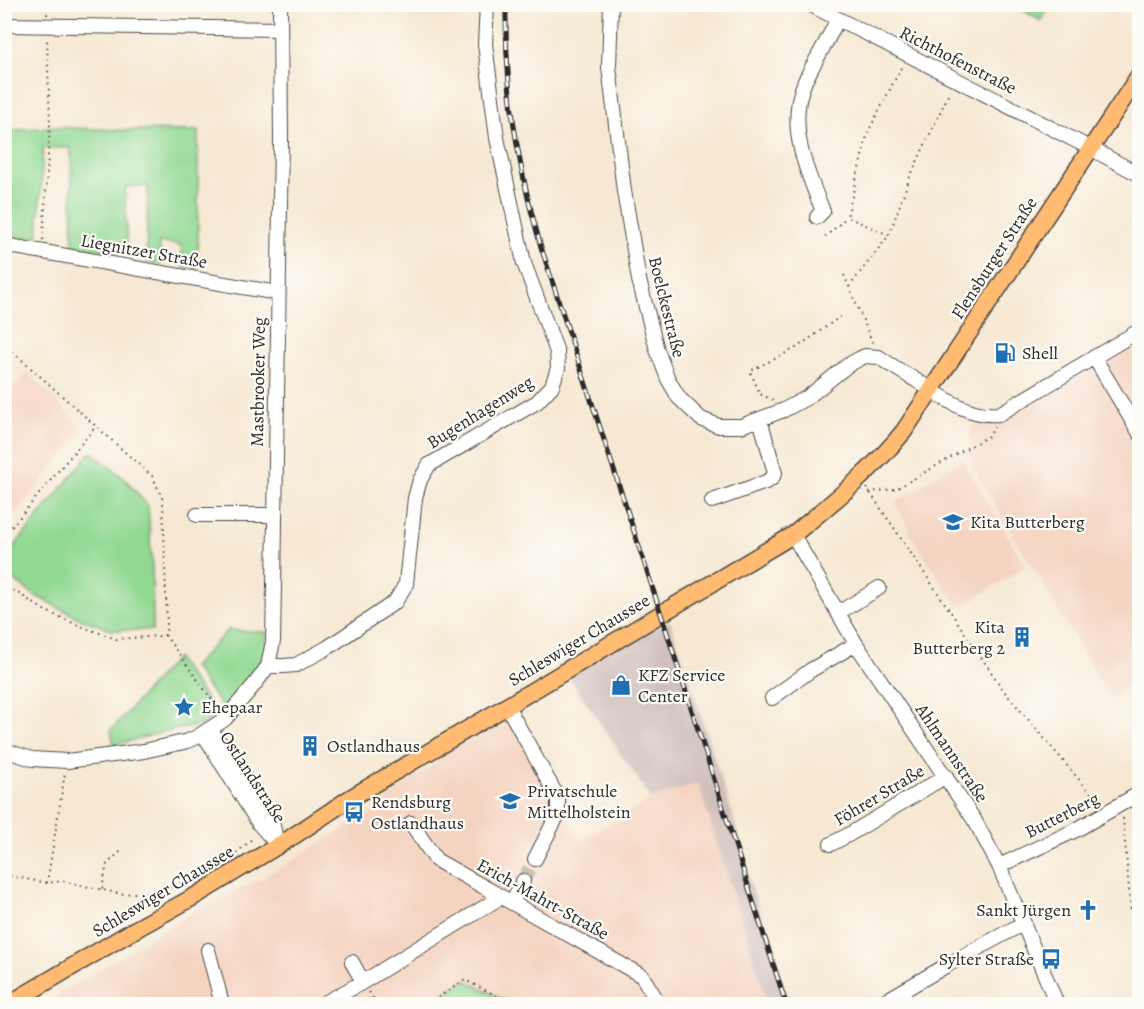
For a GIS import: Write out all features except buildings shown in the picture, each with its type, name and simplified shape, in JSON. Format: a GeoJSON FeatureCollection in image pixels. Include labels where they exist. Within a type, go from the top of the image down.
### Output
{"type":"FeatureCollection","features":[{"type":"Feature","properties":{"kind":"main road","name":"Flensburger Straße"},"geometry":{"type":"LineString","coordinates":[[930,390],[1140,74]]}},
{"type":"Feature","properties":{"kind":"main road","name":"Schleswiger Chaussee"},"geometry":{"type":"LineString","coordinates":[[9,1005],[197,895],[352,797],[793,535],[865,485],[930,390]]}},
{"type":"Feature","properties":{"kind":"street","name":"Mastbrooker Weg"},"geometry":{"type":"LineString","coordinates":[[203,733],[225,719],[255,684],[268,666],[273,641],[281,141],[280,4]]}},
{"type":"Feature","properties":{"kind":"street","name":"Bugenhagenweg"},"geometry":{"type":"LineString","coordinates":[[268,666],[296,665],[327,648],[395,602],[406,584],[415,498],[420,480],[429,465],[537,402],[552,386],[558,368],[557,352],[524,263],[496,138],[485,44],[487,4]]}},
{"type":"Feature","properties":{"kind":"street","name":"Boelckestraße"},"geometry":{"type":"LineString","coordinates":[[611,4],[609,67],[624,190],[639,280],[657,351],[668,379],[679,398],[701,418],[719,426],[741,426],[784,410],[808,398],[848,365],[859,359],[865,356],[879,357]]}},
{"type":"Feature","properties":{"kind":"street","name":"Richthofenstraße"},"geometry":{"type":"LineString","coordinates":[[809,4],[1090,148]]}},
{"type":"Feature","properties":{"kind":"street"},"geometry":{"type":"LineString","coordinates":[[817,218],[823,211],[809,178],[802,152],[798,111],[804,83],[837,20]]}},
{"type":"Feature","properties":{"kind":"street"},"geometry":{"type":"LineString","coordinates":[[4,25],[280,29]]}},
{"type":"Feature","properties":{"kind":"street"},"geometry":{"type":"LineString","coordinates":[[1090,148],[1140,175]]}},
{"type":"Feature","properties":{"kind":"street","name":"Liegnitzer Straße"},"geometry":{"type":"LineString","coordinates":[[4,245],[277,293]]}},
{"type":"Feature","properties":{"kind":"street"},"geometry":{"type":"LineString","coordinates":[[879,357],[952,404],[989,415],[999,414],[1140,330]]}},
{"type":"Feature","properties":{"kind":"street"},"geometry":{"type":"LineString","coordinates":[[1094,357],[1140,434]]}},
{"type":"Feature","properties":{"kind":"street"},"geometry":{"type":"LineString","coordinates":[[712,501],[766,482],[775,473],[760,419]]}},
{"type":"Feature","properties":{"kind":"street"},"geometry":{"type":"LineString","coordinates":[[197,515],[274,516]]}},
{"type":"Feature","properties":{"kind":"street","name":"Ahlmannstraße"},"geometry":{"type":"LineString","coordinates":[[793,535],[856,644],[975,821],[999,866],[1057,1005]]}},
{"type":"Feature","properties":{"kind":"street"},"geometry":{"type":"LineString","coordinates":[[838,613],[879,588]]}},
{"type":"Feature","properties":{"kind":"street"},"geometry":{"type":"LineString","coordinates":[[772,698],[812,670],[856,644]]}},
{"type":"Feature","properties":{"kind":"street"},"geometry":{"type":"LineString","coordinates":[[507,706],[558,798],[558,814],[535,859]]}},
{"type":"Feature","properties":{"kind":"street","name":"Ostlandstraße"},"geometry":{"type":"LineString","coordinates":[[4,750],[32,759],[67,761],[124,754],[188,741],[203,733],[259,824],[271,849]]}},
{"type":"Feature","properties":{"kind":"street","name":"Föhrer Straße"},"geometry":{"type":"LineString","coordinates":[[831,844],[946,776]]}},
{"type":"Feature","properties":{"kind":"street","name":"Butterberg"},"geometry":{"type":"LineString","coordinates":[[999,866],[1076,830],[1140,793]]}},
{"type":"Feature","properties":{"kind":"street","name":"Erich-Mahrt-Straße"},"geometry":{"type":"LineString","coordinates":[[411,823],[436,860],[642,976],[659,1005]]}},
{"type":"Feature","properties":{"kind":"street"},"geometry":{"type":"LineString","coordinates":[[323,1005],[506,900],[523,881]]}},
{"type":"Feature","properties":{"kind":"street"},"geometry":{"type":"LineString","coordinates":[[880,1005],[1024,923]]}},
{"type":"Feature","properties":{"kind":"street"},"geometry":{"type":"LineString","coordinates":[[208,950],[222,1005]]}},
{"type":"Feature","properties":{"kind":"street"},"geometry":{"type":"LineString","coordinates":[[352,962],[363,982]]}},
{"type":"Feature","properties":{"kind":"path"},"geometry":{"type":"LineString","coordinates":[[41,251],[50,123],[47,4]]}},
{"type":"Feature","properties":{"kind":"path"},"geometry":{"type":"LineString","coordinates":[[825,237],[847,217],[868,132],[908,54]]}},
{"type":"Feature","properties":{"kind":"path"},"geometry":{"type":"LineString","coordinates":[[849,287],[889,236],[910,177],[956,79]]}},
{"type":"Feature","properties":{"kind":"path"},"geometry":{"type":"LineString","coordinates":[[847,217],[889,236]]}},
{"type":"Feature","properties":{"kind":"path"},"geometry":{"type":"LineString","coordinates":[[844,275],[879,357]]}},
{"type":"Feature","properties":{"kind":"path"},"geometry":{"type":"LineString","coordinates":[[784,410],[778,403],[760,394],[750,371],[796,348],[844,314]]}},
{"type":"Feature","properties":{"kind":"path"},"geometry":{"type":"LineString","coordinates":[[4,344],[153,477],[163,500],[167,627],[165,635],[220,711]]}},
{"type":"Feature","properties":{"kind":"path"},"geometry":{"type":"LineString","coordinates":[[865,485],[896,489],[990,435],[999,414]]}},
{"type":"Feature","properties":{"kind":"path"},"geometry":{"type":"LineString","coordinates":[[4,536],[96,426]]}},
{"type":"Feature","properties":{"kind":"path"},"geometry":{"type":"LineString","coordinates":[[865,485],[1004,691],[1107,813]]}},
{"type":"Feature","properties":{"kind":"path"},"geometry":{"type":"LineString","coordinates":[[4,584],[44,610],[116,639],[165,635]]}},
{"type":"Feature","properties":{"kind":"path"},"geometry":{"type":"LineString","coordinates":[[47,883],[66,768]]}},
{"type":"Feature","properties":{"kind":"path"},"geometry":{"type":"LineString","coordinates":[[1122,804],[1131,913],[1140,951]]}},
{"type":"Feature","properties":{"kind":"path"},"geometry":{"type":"LineString","coordinates":[[4,875],[47,883],[63,881],[121,894],[162,891],[231,857],[255,837],[271,849]]}},
{"type":"Feature","properties":{"kind":"path"},"geometry":{"type":"LineString","coordinates":[[102,889],[107,864],[121,850]]}},
{"type":"Feature","properties":{"kind":"path"},"geometry":{"type":"LineString","coordinates":[[428,1005],[465,980],[513,1005]]}},
{"type":"Feature","properties":{"kind":"path"},"geometry":{"type":"LineString","coordinates":[[628,1005],[651,991]]}},
{"type":"Feature","properties":{"kind":"shaded area"},"geometry":{"type":"Polygon","coordinates":[[[1139,340],[1139,676],[1111,699],[967,458],[972,426],[1004,421],[1139,340]]]}},
{"type":"Feature","properties":{"kind":"shaded area"},"geometry":{"type":"Polygon","coordinates":[[[28,373],[84,430],[5,526],[5,376],[15,386],[28,373]]]}},
{"type":"Feature","properties":{"kind":"shaded area","name":"Kita Butterberg"},"geometry":{"type":"Polygon","coordinates":[[[962,459],[1026,566],[959,608],[916,543],[895,502],[962,459]]]}},
{"type":"Feature","properties":{"kind":"shaded area"},"geometry":{"type":"Polygon","coordinates":[[[670,620],[736,825],[741,854],[790,1004],[768,1004],[698,783],[651,799],[565,671],[647,622],[650,631],[670,620]]]}},
{"type":"Feature","properties":{"kind":"shaded area"},"geometry":{"type":"Polygon","coordinates":[[[507,706],[581,841],[651,799],[698,782],[768,1004],[43,1004],[188,915],[270,874],[375,810],[437,762],[430,752],[507,706]]]}},
{"type":"Feature","properties":{"kind":"green space"},"geometry":{"type":"Polygon","coordinates":[[[1014,5],[1050,5],[1041,21],[1014,5]]]}},
{"type":"Feature","properties":{"kind":"green space"},"geometry":{"type":"Polygon","coordinates":[[[50,127],[198,131],[198,269],[183,267],[181,245],[159,242],[161,264],[146,261],[148,186],[125,187],[127,254],[73,246],[71,148],[43,148],[38,239],[5,235],[5,131],[50,127]]]}},
{"type":"Feature","properties":{"kind":"green space"},"geometry":{"type":"Polygon","coordinates":[[[91,452],[125,479],[148,506],[153,630],[112,630],[79,618],[36,596],[5,574],[5,558],[91,452]]]}},
{"type":"Feature","properties":{"kind":"green space"},"geometry":{"type":"Polygon","coordinates":[[[228,630],[266,632],[267,651],[258,671],[242,693],[222,707],[193,667],[228,630]]]}},
{"type":"Feature","properties":{"kind":"green space"},"geometry":{"type":"Polygon","coordinates":[[[176,658],[217,714],[216,718],[201,725],[114,745],[111,730],[176,658]]]}},
{"type":"Feature","properties":{"kind":"green space"},"geometry":{"type":"Polygon","coordinates":[[[465,980],[513,1004],[428,1004],[465,980]]]}},
{"type":"Feature","properties":{"kind":"tunnel"},"geometry":{"type":"LineString","coordinates":[[523,881],[535,859]]}},
{"type":"Feature","properties":{"kind":"railway"},"geometry":{"type":"LineString","coordinates":[[506,4],[508,74],[513,120],[521,166],[541,247],[786,1004]]}},
{"type":"Feature","properties":{"kind":"place","name":"Shell"},"geometry":{"type":"Point","coordinates":[1005,353]}},
{"type":"Feature","properties":{"kind":"place","name":"Kita Butterberg"},"geometry":{"type":"Point","coordinates":[953,522]}},
{"type":"Feature","properties":{"kind":"place","name":"Kita Butterberg 2"},"geometry":{"type":"Point","coordinates":[1022,637]}},
{"type":"Feature","properties":{"kind":"place","name":"KFZ Service Center"},"geometry":{"type":"Point","coordinates":[621,685]}},
{"type":"Feature","properties":{"kind":"place","name":"Ehepaar"},"geometry":{"type":"Point","coordinates":[184,707]}},
{"type":"Feature","properties":{"kind":"place","name":"Ostlandhaus"},"geometry":{"type":"Point","coordinates":[310,746]}},
{"type":"Feature","properties":{"kind":"place","name":"Privatschule Mittelholstein"},"geometry":{"type":"Point","coordinates":[510,801]}},
{"type":"Feature","properties":{"kind":"place","name":"Rendsburg Ostlandhaus"},"geometry":{"type":"Point","coordinates":[354,812]}},
{"type":"Feature","properties":{"kind":"place","name":"Sankt Jürgen"},"geometry":{"type":"Point","coordinates":[1088,910]}},
{"type":"Feature","properties":{"kind":"place","name":"Sylter Straße"},"geometry":{"type":"Point","coordinates":[1051,959]}}]}
